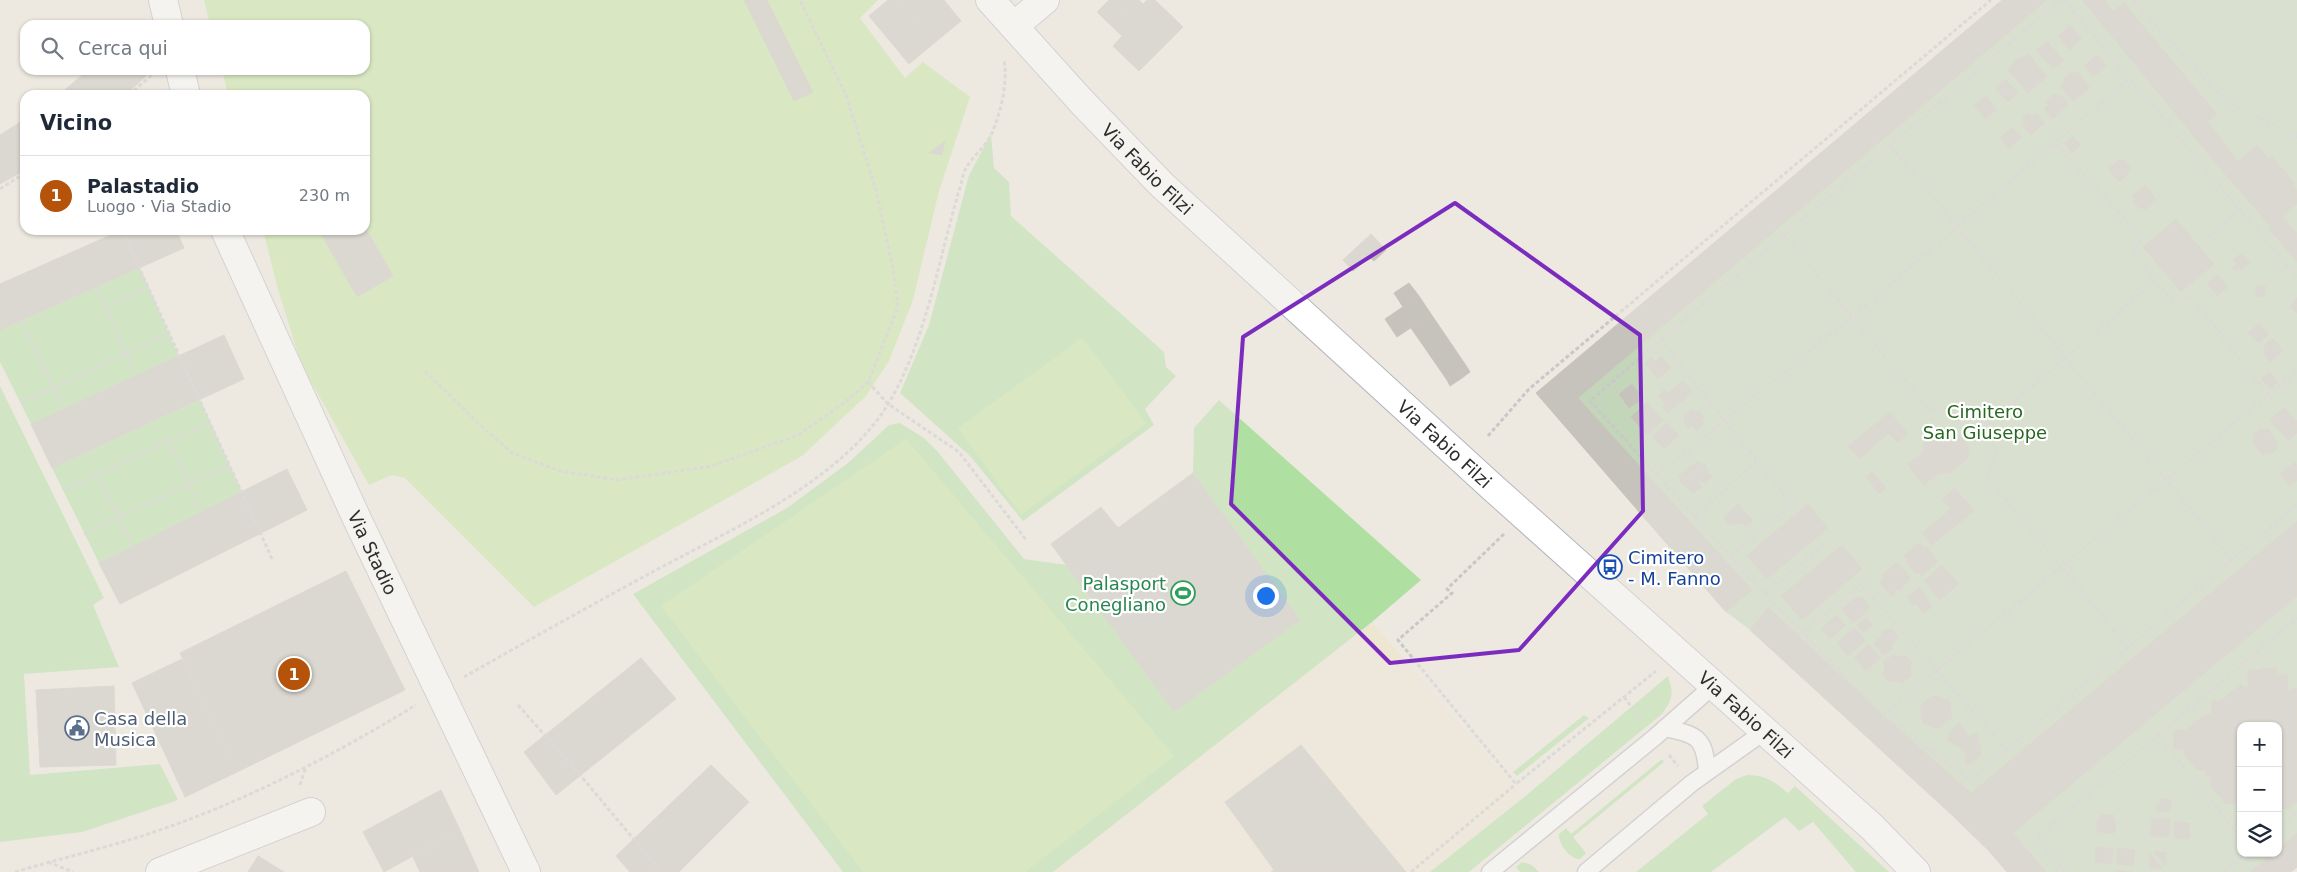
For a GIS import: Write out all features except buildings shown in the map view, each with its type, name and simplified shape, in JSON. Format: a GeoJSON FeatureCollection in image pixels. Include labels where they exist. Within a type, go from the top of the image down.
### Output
{"type":"FeatureCollection","features":[{"type":"Feature","properties":{"kind":"street"},"geometry":{"type":"LineString","coordinates":[[163,0],[168,20]]}},
{"type":"Feature","properties":{"kind":"street","name":"Via Fabio Filzi"},"geometry":{"type":"LineString","coordinates":[[990,0],[1081,101],[1162,185],[1491,486],[1872,827],[1916,872]]}},
{"type":"Feature","properties":{"kind":"street"},"geometry":{"type":"LineString","coordinates":[[1014,26],[1045,0]]}},
{"type":"Feature","properties":{"kind":"street"},"geometry":{"type":"LineString","coordinates":[[181,75],[185,90]]}},
{"type":"Feature","properties":{"kind":"street","name":"Via Stadio"},"geometry":{"type":"LineString","coordinates":[[227,235],[357,519],[526,872]]}},
{"type":"Feature","properties":{"kind":"street"},"geometry":{"type":"LineString","coordinates":[[160,872],[310,812]]}},
{"type":"Feature","properties":{"kind":"lane"},"geometry":{"type":"LineString","coordinates":[[1490,872],[1665,728],[1714,685]]}},
{"type":"Feature","properties":{"kind":"lane"},"geometry":{"type":"LineString","coordinates":[[1665,728],[1689,734],[1703,744],[1707,772]]}},
{"type":"Feature","properties":{"kind":"lane"},"geometry":{"type":"LineString","coordinates":[[1586,872],[1692,783],[1765,731]]}},
{"type":"Feature","properties":{"kind":"path"},"geometry":{"type":"LineString","coordinates":[[425,371],[512,453],[560,471],[618,480],[712,466],[798,435],[844,403],[868,382],[898,307],[893,268],[876,190],[846,95],[800,0]]}},
{"type":"Feature","properties":{"kind":"path"},"geometry":{"type":"LineString","coordinates":[[1488,436],[1528,390],[1991,0]]}},
{"type":"Feature","properties":{"kind":"path"},"geometry":{"type":"LineString","coordinates":[[2060,0],[1590,401],[1766,594],[1883,715],[1970,780],[2297,505]]}},
{"type":"Feature","properties":{"kind":"path"},"geometry":{"type":"LineString","coordinates":[[2064,0],[2297,278]]}},
{"type":"Feature","properties":{"kind":"path"},"geometry":{"type":"LineString","coordinates":[[2133,0],[2217,92],[2243,110],[2297,137]]}},
{"type":"Feature","properties":{"kind":"path"},"geometry":{"type":"LineString","coordinates":[[461,679],[570,616],[768,508],[840,460],[870,431],[888,404],[905,371],[920,331],[965,169],[991,134],[1007,74],[1004,60],[998,52]]}},
{"type":"Feature","properties":{"kind":"path"},"geometry":{"type":"LineString","coordinates":[[135,90],[152,75]]}},
{"type":"Feature","properties":{"kind":"path"},"geometry":{"type":"LineString","coordinates":[[1657,476],[1958,228],[2130,78]]}},
{"type":"Feature","properties":{"kind":"path"},"geometry":{"type":"LineString","coordinates":[[2056,144],[2140,236],[2134,253],[2155,282],[2173,300],[2192,297],[2268,395]]}},
{"type":"Feature","properties":{"kind":"path"},"geometry":{"type":"LineString","coordinates":[[1891,146],[2232,560]]}},
{"type":"Feature","properties":{"kind":"path"},"geometry":{"type":"LineString","coordinates":[[0,189],[20,177]]}},
{"type":"Feature","properties":{"kind":"path"},"geometry":{"type":"LineString","coordinates":[[2204,241],[2241,209]]}},
{"type":"Feature","properties":{"kind":"path"},"geometry":{"type":"LineString","coordinates":[[1784,234],[1930,410],[1963,403],[1983,429],[1996,451],[1987,476],[2127,648]]}},
{"type":"Feature","properties":{"kind":"path"},"geometry":{"type":"LineString","coordinates":[[124,235],[273,562]]}},
{"type":"Feature","properties":{"kind":"path"},"geometry":{"type":"LineString","coordinates":[[1983,429],[2155,282]]}},
{"type":"Feature","properties":{"kind":"path"},"geometry":{"type":"LineString","coordinates":[[96,287],[136,376]]}},
{"type":"Feature","properties":{"kind":"path"},"geometry":{"type":"LineString","coordinates":[[105,307],[148,287]]}},
{"type":"Feature","properties":{"kind":"path"},"geometry":{"type":"LineString","coordinates":[[21,321],[64,409]]}},
{"type":"Feature","properties":{"kind":"path"},"geometry":{"type":"LineString","coordinates":[[21,403],[169,333]]}},
{"type":"Feature","properties":{"kind":"path"},"geometry":{"type":"LineString","coordinates":[[1660,340],[1792,504],[1731,556]]}},
{"type":"Feature","properties":{"kind":"path"},"geometry":{"type":"LineString","coordinates":[[1883,715],[2297,371]]}},
{"type":"Feature","properties":{"kind":"path"},"geometry":{"type":"LineString","coordinates":[[868,382],[888,404],[959,452],[1027,541]]}},
{"type":"Feature","properties":{"kind":"path"},"geometry":{"type":"LineString","coordinates":[[63,490],[210,422]]}},
{"type":"Feature","properties":{"kind":"path"},"geometry":{"type":"LineString","coordinates":[[168,441],[202,511]]}},
{"type":"Feature","properties":{"kind":"path"},"geometry":{"type":"LineString","coordinates":[[1695,516],[1757,461]]}},
{"type":"Feature","properties":{"kind":"path"},"geometry":{"type":"LineString","coordinates":[[84,534],[230,465]]}},
{"type":"Feature","properties":{"kind":"path"},"geometry":{"type":"LineString","coordinates":[[97,474],[133,546]]}},
{"type":"Feature","properties":{"kind":"path"},"geometry":{"type":"LineString","coordinates":[[1507,531],[1448,589],[1452,592],[1398,640],[1516,784]]}},
{"type":"Feature","properties":{"kind":"path"},"geometry":{"type":"LineString","coordinates":[[1766,594],[1830,540]]}},
{"type":"Feature","properties":{"kind":"path"},"geometry":{"type":"LineString","coordinates":[[1804,632],[1861,584],[2006,750]]}},
{"type":"Feature","properties":{"kind":"path"},"geometry":{"type":"LineString","coordinates":[[2065,872],[2037,837],[2297,618]]}},
{"type":"Feature","properties":{"kind":"path"},"geometry":{"type":"LineString","coordinates":[[2293,622],[2297,627]]}},
{"type":"Feature","properties":{"kind":"path"},"geometry":{"type":"LineString","coordinates":[[1411,872],[1661,667]]}},
{"type":"Feature","properties":{"kind":"path"},"geometry":{"type":"LineString","coordinates":[[1624,697],[1645,725]]}},
{"type":"Feature","properties":{"kind":"path"},"geometry":{"type":"LineString","coordinates":[[15,872],[157,831],[242,798],[366,736],[421,702]]}},
{"type":"Feature","properties":{"kind":"path"},"geometry":{"type":"LineString","coordinates":[[518,705],[581,776],[661,872]]}},
{"type":"Feature","properties":{"kind":"path"},"geometry":{"type":"LineString","coordinates":[[2158,734],[2237,833]]}},
{"type":"Feature","properties":{"kind":"path"},"geometry":{"type":"LineString","coordinates":[[1668,753],[1683,773]]}},
{"type":"Feature","properties":{"kind":"path"},"geometry":{"type":"LineString","coordinates":[[2282,825],[2297,812]]}},
{"type":"Feature","properties":{"kind":"path"},"geometry":{"type":"LineString","coordinates":[[2225,872],[2242,857]]}},
{"type":"Feature","properties":{"kind":"path"},"geometry":{"type":"LineString","coordinates":[[48,862],[73,872]]}},
{"type":"Feature","properties":{"kind":"highlighted area"},"geometry":{"type":"Polygon","coordinates":[[[1455,203],[1640,335],[1643,511],[1519,650],[1390,663],[1231,504],[1243,337],[1455,203]]]}},
{"type":"Feature","properties":{"kind":"shaded area"},"geometry":{"type":"Polygon","coordinates":[[[1372,622],[1523,798],[1430,872],[1053,872],[1372,622]]]}},
{"type":"Feature","properties":{"kind":"green space"},"geometry":{"type":"Polygon","coordinates":[[[204,0],[878,0],[860,18],[905,78],[923,62],[970,97],[939,191],[913,300],[889,361],[866,396],[802,456],[534,607],[405,478],[392,475],[369,485],[301,364],[277,286],[264,235],[370,235],[370,90],[227,90],[223,75],[370,75],[370,20],[209,20],[204,0]]]}},
{"type":"Feature","properties":{"kind":"green space","name":"Cimitero San Giuseppe"},"geometry":{"type":"Polygon","coordinates":[[[2002,0],[2297,0],[2297,867],[2291,872],[2007,872],[1989,851],[1952,815],[1750,630],[1726,612],[1536,393],[2002,0]]]}},
{"type":"Feature","properties":{"kind":"green space"},"geometry":{"type":"Polygon","coordinates":[[[991,134],[994,168],[1009,182],[1011,216],[1164,352],[1166,367],[1176,376],[1145,409],[1154,425],[1023,521],[970,456],[900,393],[929,325],[969,175],[991,134]]]}},
{"type":"Feature","properties":{"kind":"green space"},"geometry":{"type":"Polygon","coordinates":[[[140,268],[179,356],[31,424],[0,362],[0,330],[140,268]]]}},
{"type":"Feature","properties":{"kind":"green space"},"geometry":{"type":"Polygon","coordinates":[[[1082,338],[1146,423],[1021,515],[958,428],[1082,338]]]}},
{"type":"Feature","properties":{"kind":"green space"},"geometry":{"type":"Polygon","coordinates":[[[0,386],[104,598],[93,605],[119,667],[24,674],[30,775],[160,764],[178,800],[82,832],[0,842],[0,386]]]}},
{"type":"Feature","properties":{"kind":"green space"},"geometry":{"type":"Polygon","coordinates":[[[200,400],[242,492],[99,563],[52,468],[200,400]]]}},
{"type":"Feature","properties":{"kind":"green space"},"geometry":{"type":"Polygon","coordinates":[[[1219,400],[1421,580],[1372,622],[1053,872],[843,872],[633,594],[787,508],[848,463],[889,425],[900,423],[924,438],[938,452],[1024,559],[1067,565],[1174,712],[1299,620],[1193,473],[1194,428],[1219,400]]]}},
{"type":"Feature","properties":{"kind":"green space"},"geometry":{"type":"Polygon","coordinates":[[[906,439],[1174,756],[1025,872],[863,872],[661,606],[906,439]]]}},
{"type":"Feature","properties":{"kind":"green space"},"geometry":{"type":"Polygon","coordinates":[[[1668,676],[1672,692],[1662,714],[1469,872],[1430,872],[1523,798],[1668,676]]]}},
{"type":"Feature","properties":{"kind":"green space"},"geometry":{"type":"Polygon","coordinates":[[[1584,715],[1589,718],[1517,776],[1513,772],[1584,715]]]}},
{"type":"Feature","properties":{"kind":"green space"},"geometry":{"type":"Polygon","coordinates":[[[1662,759],[1664,762],[1573,837],[1586,853],[1580,859],[1569,854],[1560,842],[1559,834],[1566,828],[1571,834],[1662,759]]]}},
{"type":"Feature","properties":{"kind":"green space"},"geometry":{"type":"Polygon","coordinates":[[[1747,775],[1769,779],[1788,793],[1795,786],[1889,872],[1856,872],[1813,822],[1799,831],[1785,817],[1711,872],[1636,872],[1708,814],[1702,806],[1736,779],[1747,775]]]}},
{"type":"Feature","properties":{"kind":"green space"},"geometry":{"type":"Polygon","coordinates":[[[1522,862],[1532,865],[1539,872],[1520,872],[1516,867],[1522,862]]]}},
{"type":"Feature","properties":{"kind":"place","name":"Cimitero - M. Fanno"},"geometry":{"type":"Point","coordinates":[1610,567]}},
{"type":"Feature","properties":{"kind":"place","name":"Palasport Conegliano"},"geometry":{"type":"Point","coordinates":[1183,593]}},
{"type":"Feature","properties":{"kind":"place","name":"Palastadio"},"geometry":{"type":"Point","coordinates":[294,674]}},
{"type":"Feature","properties":{"kind":"place","name":"Casa della Musica"},"geometry":{"type":"Point","coordinates":[77,728]}}]}
